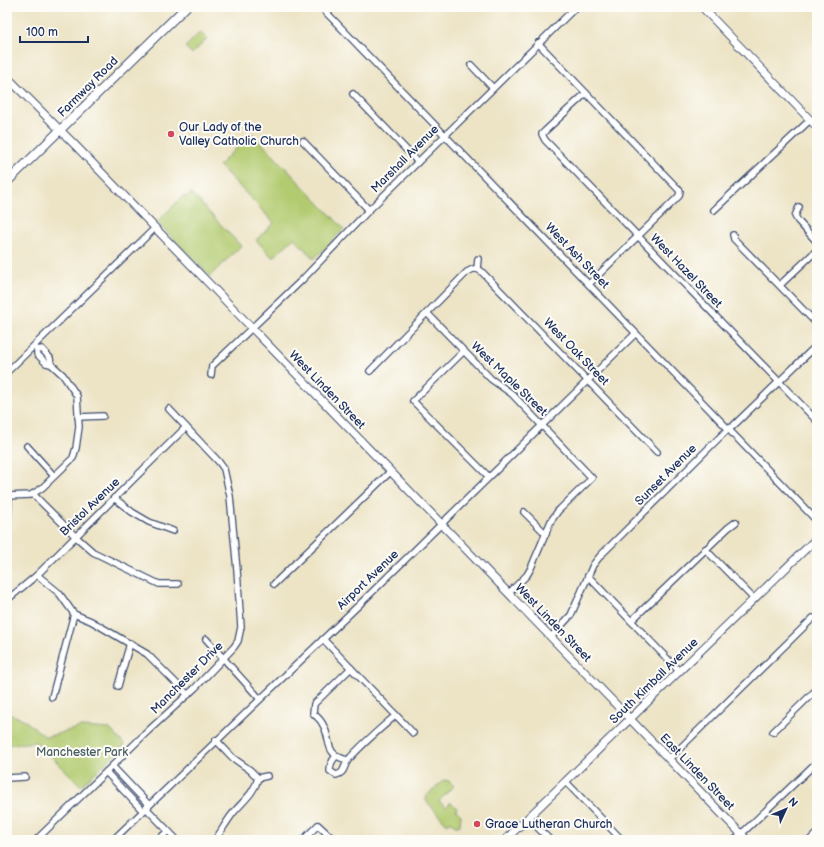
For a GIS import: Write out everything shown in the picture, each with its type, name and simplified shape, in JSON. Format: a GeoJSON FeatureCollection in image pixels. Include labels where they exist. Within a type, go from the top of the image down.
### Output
{"type":"FeatureCollection","features":[{"type":"Feature","properties":{"kind":"main road","name":"Farmway Road"},"geometry":{"type":"LineString","coordinates":[[7,182],[186,7]]}},
{"type":"Feature","properties":{"kind":"street","name":"West Ash Street"},"geometry":{"type":"LineString","coordinates":[[321,7],[817,521]]}},
{"type":"Feature","properties":{"kind":"street","name":"Marshall Avenue"},"geometry":{"type":"LineString","coordinates":[[211,376],[212,366],[302,280],[369,210],[576,7]]}},
{"type":"Feature","properties":{"kind":"street"},"geometry":{"type":"LineString","coordinates":[[702,7],[817,127]]}},
{"type":"Feature","properties":{"kind":"street"},"geometry":{"type":"LineString","coordinates":[[538,43],[680,191],[679,196],[588,284]]}},
{"type":"Feature","properties":{"kind":"street"},"geometry":{"type":"LineString","coordinates":[[471,65],[493,88]]}},
{"type":"Feature","properties":{"kind":"street","name":"West Linden Street"},"geometry":{"type":"LineString","coordinates":[[7,77],[61,130],[390,472],[631,719]]}},
{"type":"Feature","properties":{"kind":"street","name":"West Hazel Street"},"geometry":{"type":"LineString","coordinates":[[586,93],[542,134],[545,140],[817,421]]}},
{"type":"Feature","properties":{"kind":"street"},"geometry":{"type":"LineString","coordinates":[[352,94],[418,162]]}},
{"type":"Feature","properties":{"kind":"street"},"geometry":{"type":"LineString","coordinates":[[714,210],[810,120]]}},
{"type":"Feature","properties":{"kind":"street"},"geometry":{"type":"LineString","coordinates":[[303,141],[369,210]]}},
{"type":"Feature","properties":{"kind":"street"},"geometry":{"type":"LineString","coordinates":[[799,207],[795,216],[817,242]]}},
{"type":"Feature","properties":{"kind":"street"},"geometry":{"type":"LineString","coordinates":[[7,372],[35,348],[155,228]]}},
{"type":"Feature","properties":{"kind":"street"},"geometry":{"type":"LineString","coordinates":[[733,236],[734,239],[817,324]]}},
{"type":"Feature","properties":{"kind":"street"},"geometry":{"type":"LineString","coordinates":[[780,285],[817,250]]}},
{"type":"Feature","properties":{"kind":"street"},"geometry":{"type":"LineString","coordinates":[[370,371],[467,272],[473,269],[477,270],[478,259]]}},
{"type":"Feature","properties":{"kind":"street","name":"West Oak Street"},"geometry":{"type":"LineString","coordinates":[[477,270],[481,271],[657,452]]}},
{"type":"Feature","properties":{"kind":"street","name":"West Maple Street"},"geometry":{"type":"LineString","coordinates":[[427,313],[490,379],[512,394],[592,478],[558,511],[551,521],[546,534]]}},
{"type":"Feature","properties":{"kind":"street","name":"Airport Avenue"},"geometry":{"type":"LineString","coordinates":[[113,840],[323,639],[635,334]]}},
{"type":"Feature","properties":{"kind":"street","name":"Sunset Avenue"},"geometry":{"type":"LineString","coordinates":[[551,637],[571,615],[593,565],[601,555],[817,345]]}},
{"type":"Feature","properties":{"kind":"street"},"geometry":{"type":"LineString","coordinates":[[8,522],[8,496],[17,497],[33,494],[42,488],[73,458],[76,448],[78,417],[77,396],[63,375],[51,364],[46,363],[41,359],[35,348]]}},
{"type":"Feature","properties":{"kind":"street"},"geometry":{"type":"LineString","coordinates":[[464,351],[413,401],[489,477]]}},
{"type":"Feature","properties":{"kind":"street","name":"Manchester Drive"},"geometry":{"type":"LineString","coordinates":[[36,840],[188,695],[224,658],[238,641],[241,627],[230,496],[224,469],[168,409]]}},
{"type":"Feature","properties":{"kind":"street"},"geometry":{"type":"LineString","coordinates":[[78,417],[103,416]]}},
{"type":"Feature","properties":{"kind":"street","name":"Bristol Avenue"},"geometry":{"type":"LineString","coordinates":[[7,600],[36,574],[186,427]]}},
{"type":"Feature","properties":{"kind":"street"},"geometry":{"type":"LineString","coordinates":[[27,446],[54,476]]}},
{"type":"Feature","properties":{"kind":"street"},"geometry":{"type":"LineString","coordinates":[[274,584],[390,472]]}},
{"type":"Feature","properties":{"kind":"street"},"geometry":{"type":"LineString","coordinates":[[33,494],[74,536],[93,552],[159,584],[178,584]]}},
{"type":"Feature","properties":{"kind":"street"},"geometry":{"type":"LineString","coordinates":[[114,498],[148,522],[173,531]]}},
{"type":"Feature","properties":{"kind":"street"},"geometry":{"type":"LineString","coordinates":[[509,593],[526,576],[546,534],[524,512]]}},
{"type":"Feature","properties":{"kind":"street"},"geometry":{"type":"LineString","coordinates":[[631,621],[705,549],[736,522]]}},
{"type":"Feature","properties":{"kind":"street","name":"South Kimball Avenue"},"geometry":{"type":"LineString","coordinates":[[505,840],[817,538]]}},
{"type":"Feature","properties":{"kind":"street"},"geometry":{"type":"LineString","coordinates":[[705,549],[754,599]]}},
{"type":"Feature","properties":{"kind":"street"},"geometry":{"type":"LineString","coordinates":[[36,574],[59,594],[74,614],[91,621],[147,654],[188,695]]}},
{"type":"Feature","properties":{"kind":"street"},"geometry":{"type":"LineString","coordinates":[[588,576],[679,671]]}},
{"type":"Feature","properties":{"kind":"street"},"geometry":{"type":"LineString","coordinates":[[52,697],[74,614]]}},
{"type":"Feature","properties":{"kind":"street"},"geometry":{"type":"LineString","coordinates":[[669,759],[813,618],[816,618]]}},
{"type":"Feature","properties":{"kind":"street"},"geometry":{"type":"LineString","coordinates":[[206,639],[260,698]]}},
{"type":"Feature","properties":{"kind":"street"},"geometry":{"type":"LineString","coordinates":[[323,639],[413,733]]}},
{"type":"Feature","properties":{"kind":"street"},"geometry":{"type":"LineString","coordinates":[[118,686],[130,643]]}},
{"type":"Feature","properties":{"kind":"street"},"geometry":{"type":"LineString","coordinates":[[347,760],[332,753],[322,723],[313,713],[314,704],[351,668]]}},
{"type":"Feature","properties":{"kind":"street"},"geometry":{"type":"LineString","coordinates":[[773,732],[817,689]]}},
{"type":"Feature","properties":{"kind":"street"},"geometry":{"type":"LineString","coordinates":[[336,756],[331,762],[330,771],[336,775],[344,771],[347,760],[396,715]]}},
{"type":"Feature","properties":{"kind":"street","name":"East Linden Street"},"geometry":{"type":"LineString","coordinates":[[631,719],[747,840]]}},
{"type":"Feature","properties":{"kind":"street"},"geometry":{"type":"LineString","coordinates":[[216,740],[233,758],[250,770],[258,778]]}},
{"type":"Feature","properties":{"kind":"street"},"geometry":{"type":"LineString","coordinates":[[735,840],[817,762]]}},
{"type":"Feature","properties":{"kind":"street"},"geometry":{"type":"LineString","coordinates":[[112,766],[146,808]]}},
{"type":"Feature","properties":{"kind":"street"},"geometry":{"type":"LineString","coordinates":[[106,772],[146,808],[177,840]]}},
{"type":"Feature","properties":{"kind":"street"},"geometry":{"type":"LineString","coordinates":[[258,778],[267,776]]}},
{"type":"Feature","properties":{"kind":"street"},"geometry":{"type":"LineString","coordinates":[[7,778],[25,777]]}},
{"type":"Feature","properties":{"kind":"street"},"geometry":{"type":"LineString","coordinates":[[215,840],[231,817],[254,791],[258,778]]}},
{"type":"Feature","properties":{"kind":"street"},"geometry":{"type":"LineString","coordinates":[[566,782],[622,840]]}},
{"type":"Feature","properties":{"kind":"street"},"geometry":{"type":"LineString","coordinates":[[528,818],[550,840]]}},
{"type":"Feature","properties":{"kind":"street"},"geometry":{"type":"LineString","coordinates":[[303,840],[318,825],[334,840]]}},
{"type":"Feature","properties":{"kind":"street"},"geometry":{"type":"LineString","coordinates":[[158,840],[168,831]]}},
{"type":"Feature","properties":{"kind":"street"},"geometry":{"type":"LineString","coordinates":[[810,840],[817,833]]}},
{"type":"Feature","properties":{"kind":"green space"},"geometry":{"type":"Polygon","coordinates":[[[200,32],[207,39],[192,54],[185,47],[200,32]]]}},
{"type":"Feature","properties":{"kind":"green space"},"geometry":{"type":"Polygon","coordinates":[[[252,133],[344,229],[314,259],[294,238],[273,258],[256,240],[274,223],[219,165],[252,133]]]}},
{"type":"Feature","properties":{"kind":"green space"},"geometry":{"type":"Polygon","coordinates":[[[191,193],[241,246],[210,276],[157,222],[184,195],[186,198],[191,193]]]}},
{"type":"Feature","properties":{"kind":"green space","name":"Manchester Park"},"geometry":{"type":"Polygon","coordinates":[[[7,713],[23,719],[46,737],[81,727],[110,729],[125,745],[81,786],[35,742],[7,745],[7,713]]]}},
{"type":"Feature","properties":{"kind":"green space"},"geometry":{"type":"Polygon","coordinates":[[[444,780],[449,781],[454,786],[439,801],[446,807],[451,802],[457,808],[456,810],[461,815],[460,825],[458,826],[455,826],[450,821],[447,824],[426,801],[426,796],[444,780]]]}},
{"type":"Feature","properties":{"kind":"place","name":"Our Lady of the Valley Catholic Church"},"geometry":{"type":"Point","coordinates":[171,134]}},
{"type":"Feature","properties":{"kind":"place","name":"Grace Lutheran Church"},"geometry":{"type":"Point","coordinates":[477,824]}}]}
